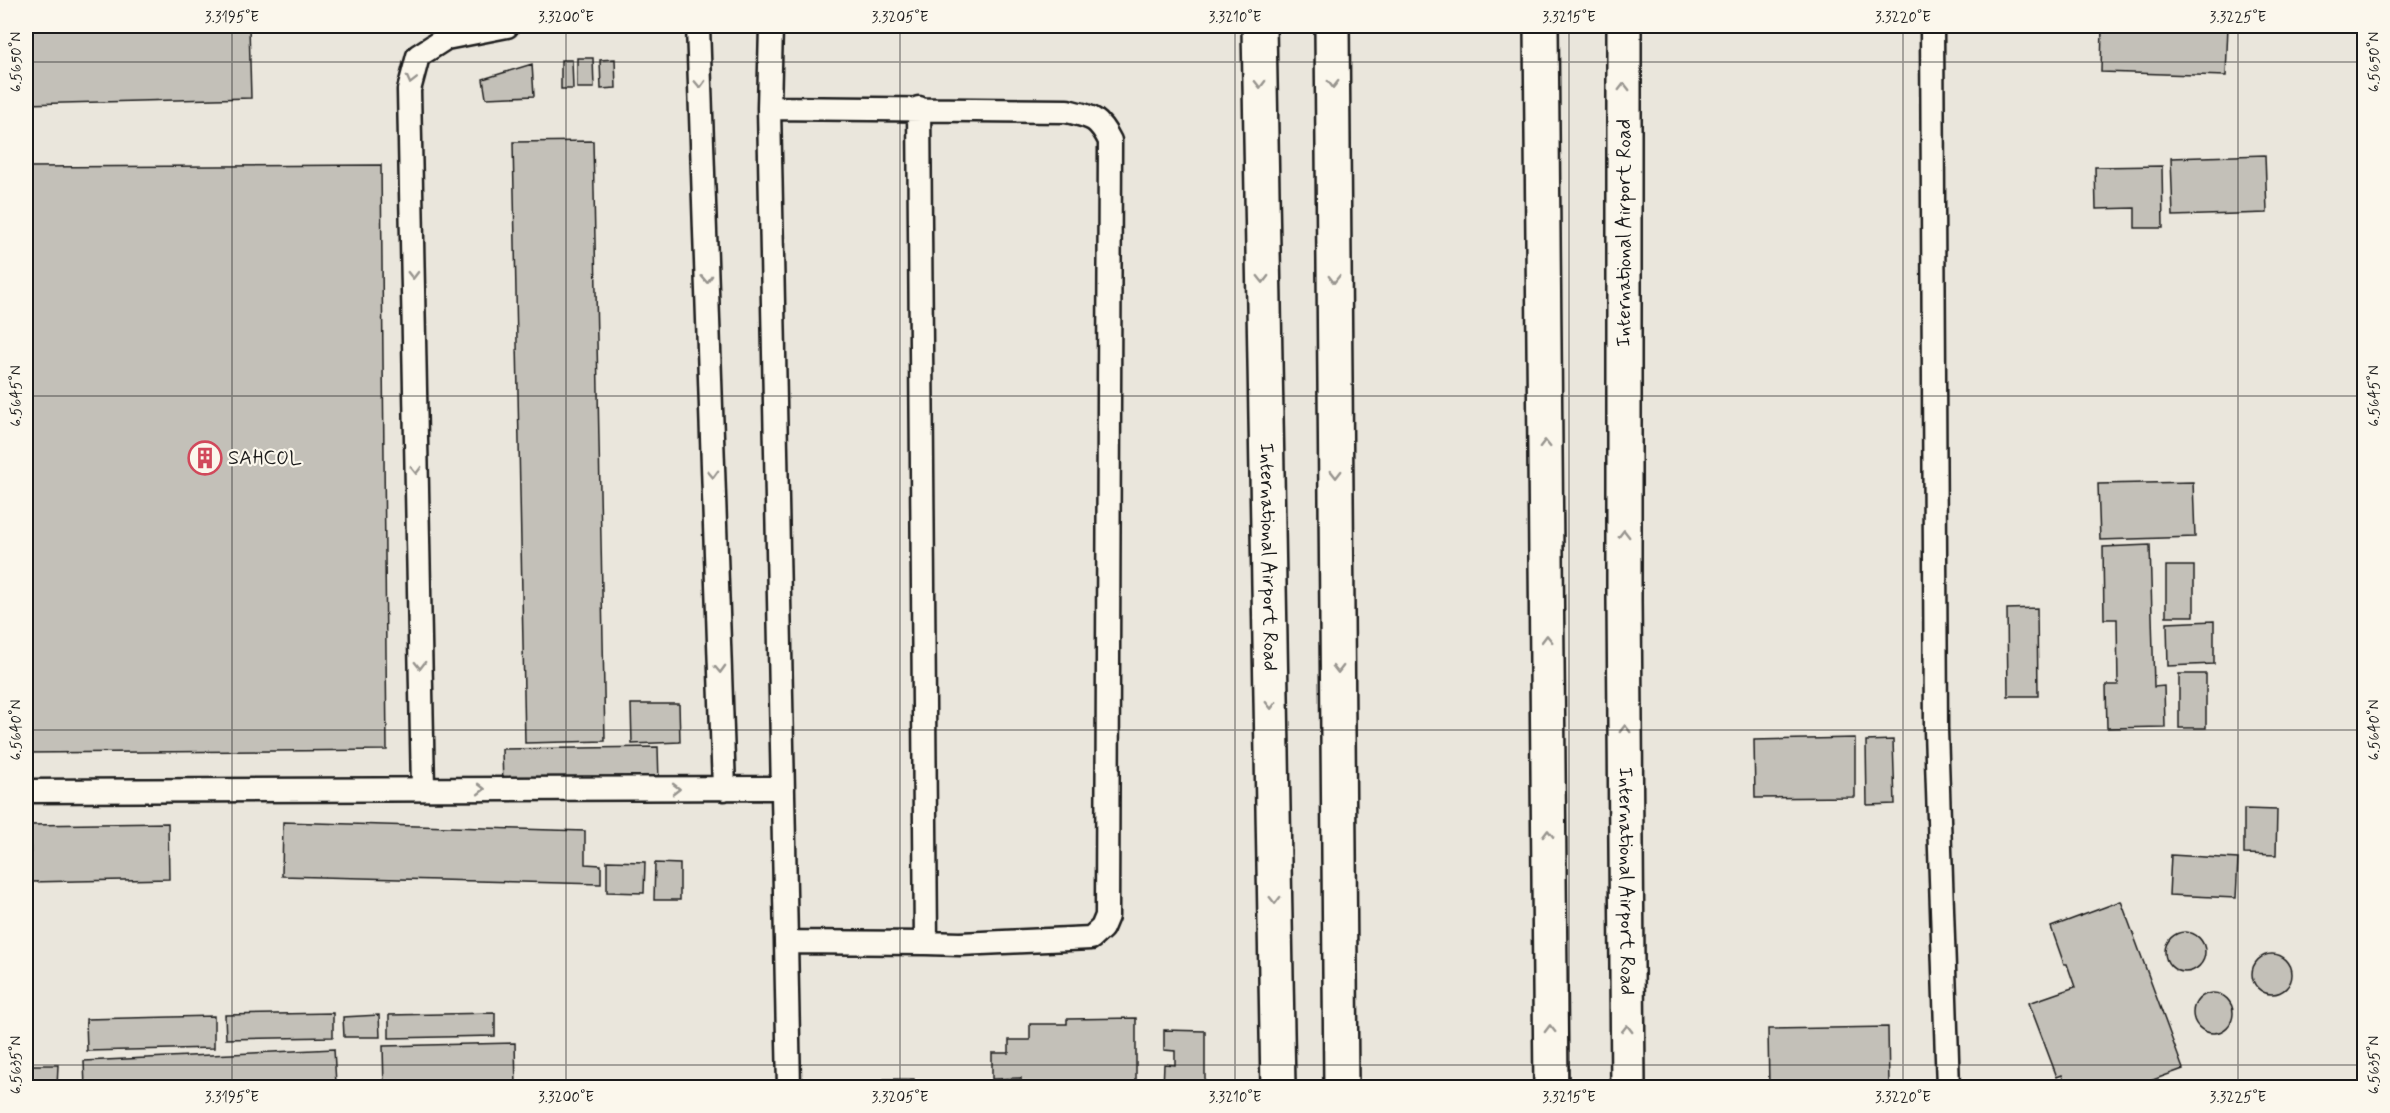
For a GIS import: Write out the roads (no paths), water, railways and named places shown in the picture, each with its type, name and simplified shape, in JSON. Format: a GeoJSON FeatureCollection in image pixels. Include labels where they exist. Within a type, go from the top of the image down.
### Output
{"type":"FeatureCollection","features":[{"type":"Feature","properties":{"kind":"main road","name":"International Airport Road"},"geometry":{"type":"LineString","coordinates":[[1259,26],[1278,1088]]}},
{"type":"Feature","properties":{"kind":"main road"},"geometry":{"type":"LineString","coordinates":[[1332,26],[1341,1088]]}},
{"type":"Feature","properties":{"kind":"main road"},"geometry":{"type":"LineString","coordinates":[[1541,26],[1551,1088]]}},
{"type":"Feature","properties":{"kind":"main road","name":"International Airport Road"},"geometry":{"type":"LineString","coordinates":[[1624,26],[1624,599],[1628,1088]]}},
{"type":"Feature","properties":{"kind":"lane"},"geometry":{"type":"LineString","coordinates":[[423,789],[409,90],[418,56],[446,38],[507,26]]}},
{"type":"Feature","properties":{"kind":"lane"},"geometry":{"type":"LineString","coordinates":[[698,26],[724,789]]}},
{"type":"Feature","properties":{"kind":"lane"},"geometry":{"type":"LineString","coordinates":[[771,26],[769,108],[789,1088]]}},
{"type":"Feature","properties":{"kind":"lane"},"geometry":{"type":"LineString","coordinates":[[1932,26],[1936,730],[1948,1088]]}},
{"type":"Feature","properties":{"kind":"lane"},"geometry":{"type":"LineString","coordinates":[[769,108],[1067,111],[1085,115],[1101,123],[1110,141],[1107,916],[1102,928],[1091,938],[960,944],[786,942]]}},
{"type":"Feature","properties":{"kind":"lane"},"geometry":{"type":"LineString","coordinates":[[919,108],[926,943]]}},
{"type":"Feature","properties":{"kind":"lane"},"geometry":{"type":"LineString","coordinates":[[26,791],[783,788]]}},
{"type":"Feature","properties":{"kind":"place","name":"SAHCOL"},"geometry":{"type":"Point","coordinates":[205,458]}}]}
